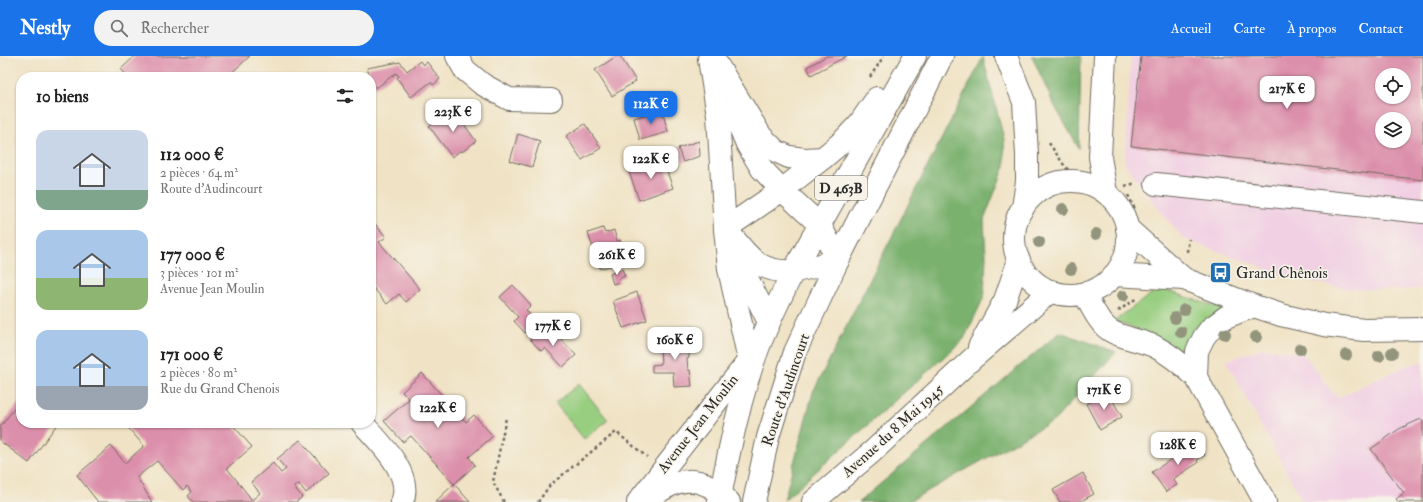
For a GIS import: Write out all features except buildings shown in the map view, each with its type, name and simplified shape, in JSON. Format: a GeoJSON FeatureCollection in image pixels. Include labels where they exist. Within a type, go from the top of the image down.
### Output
{"type":"FeatureCollection","features":[{"type":"Feature","properties":{"kind":"street"},"geometry":{"type":"LineString","coordinates":[[456,56],[465,70],[482,84],[509,99],[551,100]]}},
{"type":"Feature","properties":{"kind":"street"},"geometry":{"type":"LineString","coordinates":[[710,56],[761,136],[776,151],[789,157],[805,159],[822,158]]}},
{"type":"Feature","properties":{"kind":"street"},"geometry":{"type":"LineString","coordinates":[[710,56],[747,144],[762,169],[782,190],[820,225],[838,260],[793,272],[770,270],[758,264],[725,229]]}},
{"type":"Feature","properties":{"kind":"street"},"geometry":{"type":"LineString","coordinates":[[710,56],[718,115],[729,269],[753,349]]}},
{"type":"Feature","properties":{"kind":"street"},"geometry":{"type":"LineString","coordinates":[[725,229],[782,190],[842,142],[859,124],[906,56]]}},
{"type":"Feature","properties":{"kind":"street","name":"D 463B"},"geometry":{"type":"LineString","coordinates":[[723,499],[728,456],[746,385],[753,349],[769,322],[793,272],[915,56]]}},
{"type":"Feature","properties":{"kind":"street","name":"Route d'Audincourt"},"geometry":{"type":"LineString","coordinates":[[754,502],[768,437],[795,352],[838,260],[942,56]]}},
{"type":"Feature","properties":{"kind":"street"},"geometry":{"type":"LineString","coordinates":[[1006,56],[1024,102],[1027,181],[1023,208]]}},
{"type":"Feature","properties":{"kind":"street"},"geometry":{"type":"LineString","coordinates":[[1105,56],[1100,157],[1118,191],[1116,203],[1123,214],[1132,220],[1184,279]]}},
{"type":"Feature","properties":{"kind":"street"},"geometry":{"type":"LineString","coordinates":[[1118,191],[1069,181],[1050,185],[1034,194],[1023,208],[1016,224],[1014,242],[1018,260],[1026,273],[1038,284],[1051,291],[1068,295],[1084,293],[1101,286],[1114,275],[1123,260],[1128,244],[1132,220]]}},
{"type":"Feature","properties":{"kind":"street"},"geometry":{"type":"LineString","coordinates":[[1156,184],[1423,212]]}},
{"type":"Feature","properties":{"kind":"street"},"geometry":{"type":"LineString","coordinates":[[725,229],[743,270],[769,322]]}},
{"type":"Feature","properties":{"kind":"street","name":"Avenue du 8 Mai 1945"},"geometry":{"type":"LineString","coordinates":[[972,359],[1005,300],[1018,260]]}},
{"type":"Feature","properties":{"kind":"street"},"geometry":{"type":"LineString","coordinates":[[1114,275],[1184,279],[1281,315],[1324,325],[1364,330],[1423,329]]}},
{"type":"Feature","properties":{"kind":"street","name":"Avenue du 8 Mai 1945"},"geometry":{"type":"LineString","coordinates":[[820,496],[872,452],[972,359],[1051,291]]}},
{"type":"Feature","properties":{"kind":"street"},"geometry":{"type":"LineString","coordinates":[[1084,293],[1102,323],[1110,330],[1165,352],[1196,377],[1265,502]]}},
{"type":"Feature","properties":{"kind":"street"},"geometry":{"type":"LineString","coordinates":[[1196,377],[1196,351],[1211,328],[1226,317],[1254,306]]}},
{"type":"Feature","properties":{"kind":"street","name":"Avenue Jean Moulin"},"geometry":{"type":"LineString","coordinates":[[638,502],[753,349]]}},
{"type":"Feature","properties":{"kind":"street"},"geometry":{"type":"LineString","coordinates":[[366,428],[395,460],[401,476],[405,495],[402,502]]}},
{"type":"Feature","properties":{"kind":"street","name":"Avenue Jean Moulin"},"geometry":{"type":"LineString","coordinates":[[645,502],[660,489],[673,483],[688,480],[708,486],[723,499]]}},
{"type":"Feature","properties":{"kind":"path"},"geometry":{"type":"LineString","coordinates":[[1048,142],[1078,182]]}},
{"type":"Feature","properties":{"kind":"path"},"geometry":{"type":"LineString","coordinates":[[1132,220],[1118,191],[1135,183],[1156,184]]}},
{"type":"Feature","properties":{"kind":"path"},"geometry":{"type":"LineString","coordinates":[[504,502],[493,482],[506,418]]}},
{"type":"Feature","properties":{"kind":"path"},"geometry":{"type":"LineString","coordinates":[[538,502],[550,485],[616,432],[652,461]]}},
{"type":"Feature","properties":{"kind":"shaded area"},"geometry":{"type":"Polygon","coordinates":[[[1131,56],[1423,56],[1423,288],[1403,290],[1349,289],[1292,278],[1184,239],[1154,204],[1125,164],[1131,56]]]}},
{"type":"Feature","properties":{"kind":"shaded area"},"geometry":{"type":"Polygon","coordinates":[[[1263,348],[1303,353],[1337,398],[1406,366],[1423,362],[1423,502],[1303,502],[1226,361],[1263,348]]]}},
{"type":"Feature","properties":{"kind":"green space"},"geometry":{"type":"Polygon","coordinates":[[[1032,56],[1081,56],[1079,149],[1052,101],[1032,56]]]}},
{"type":"Feature","properties":{"kind":"green space"},"geometry":{"type":"Polygon","coordinates":[[[983,57],[1004,139],[1005,166],[984,220],[986,256],[984,297],[964,339],[784,500],[813,392],[983,57]]]}},
{"type":"Feature","properties":{"kind":"green space"},"geometry":{"type":"Polygon","coordinates":[[[1156,287],[1223,309],[1187,355],[1155,336],[1114,321],[1154,292],[1156,287]]]}},
{"type":"Feature","properties":{"kind":"green space"},"geometry":{"type":"Polygon","coordinates":[[[1060,332],[1116,352],[1055,420],[908,502],[859,502],[1060,332]]]}},
{"type":"Feature","properties":{"kind":"green space"},"geometry":{"type":"Polygon","coordinates":[[[579,384],[608,420],[584,439],[555,403],[579,384]]]}},
{"type":"Feature","properties":{"kind":"place","name":"Grand Chênois"},"geometry":{"type":"Point","coordinates":[1220,273]}}]}
